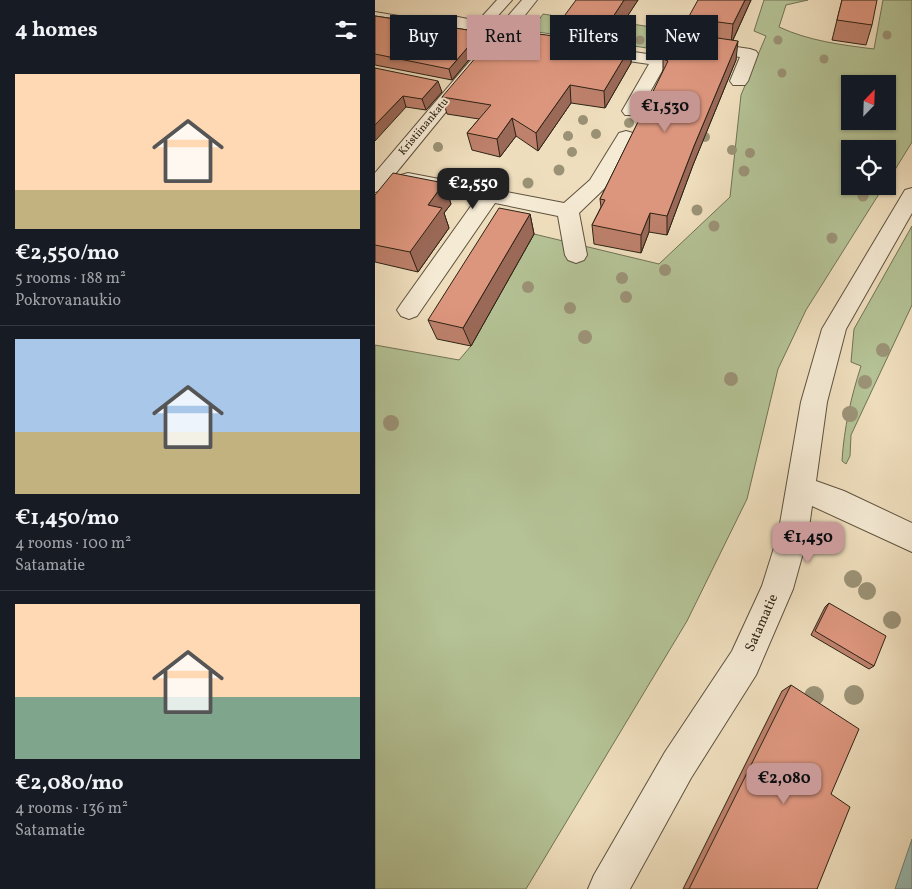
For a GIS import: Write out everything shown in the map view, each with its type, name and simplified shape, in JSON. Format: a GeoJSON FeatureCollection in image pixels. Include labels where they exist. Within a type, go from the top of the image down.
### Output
{"type":"FeatureCollection","features":[{"type":"Feature","properties":{"kind":"street"},"geometry":{"type":"LineString","coordinates":[[375,9],[482,26],[505,0]]}},
{"type":"Feature","properties":{"kind":"street","name":"Kristiinankatu"},"geometry":{"type":"LineString","coordinates":[[517,15],[530,0]]}},
{"type":"Feature","properties":{"kind":"street"},"geometry":{"type":"LineString","coordinates":[[375,17],[467,32]]}},
{"type":"Feature","properties":{"kind":"street"},"geometry":{"type":"LineString","coordinates":[[631,111],[670,42],[750,54],[739,81]]}},
{"type":"Feature","properties":{"kind":"street"},"geometry":{"type":"LineString","coordinates":[[540,43],[544,44]]}},
{"type":"Feature","properties":{"kind":"street"},"geometry":{"type":"LineString","coordinates":[[636,58],[659,61]]}},
{"type":"Feature","properties":{"kind":"street","name":"Kristiinankatu"},"geometry":{"type":"LineString","coordinates":[[380,180],[481,60]]}},
{"type":"Feature","properties":{"kind":"street"},"geometry":{"type":"LineString","coordinates":[[440,84],[458,88]]}},
{"type":"Feature","properties":{"kind":"street"},"geometry":{"type":"LineString","coordinates":[[568,211],[599,184],[626,138]]}},
{"type":"Feature","properties":{"kind":"street"},"geometry":{"type":"LineString","coordinates":[[380,180],[490,195],[568,211]]}},
{"type":"Feature","properties":{"kind":"street"},"geometry":{"type":"LineString","coordinates":[[409,310],[490,195]]}},
{"type":"Feature","properties":{"kind":"street","name":"Satamatie"},"geometry":{"type":"LineString","coordinates":[[608,889],[678,764],[745,662],[777,589],[793,535],[814,402],[834,329],[912,195]]}},
{"type":"Feature","properties":{"kind":"street"},"geometry":{"type":"LineString","coordinates":[[568,211],[576,255]]}},
{"type":"Feature","properties":{"kind":"street"},"geometry":{"type":"LineString","coordinates":[[801,489],[834,500],[912,538]]}},
{"type":"Feature","properties":{"kind":"green space"},"geometry":{"type":"Polygon","coordinates":[[[764,0],[808,0],[786,5],[779,27],[814,39],[874,49],[883,0],[912,0],[912,142],[896,168],[896,140],[841,140],[841,195],[878,195],[806,310],[778,369],[747,499],[687,621],[526,889],[375,889],[375,345],[459,360],[471,346],[534,234],[659,264],[730,197],[741,95],[766,36],[754,31],[764,0]]]}},
{"type":"Feature","properties":{"kind":"green space"},"geometry":{"type":"Polygon","coordinates":[[[543,14],[550,15],[550,34],[540,32],[540,18],[543,14]]]}},
{"type":"Feature","properties":{"kind":"green space"},"geometry":{"type":"Polygon","coordinates":[[[636,25],[646,26],[646,48],[636,46],[636,25]]]}},
{"type":"Feature","properties":{"kind":"green space"},"geometry":{"type":"Polygon","coordinates":[[[912,226],[912,305],[851,435],[850,456],[846,464],[842,461],[844,437],[851,401],[861,366],[851,362],[854,329],[912,226]]]}},
{"type":"Feature","properties":{"kind":"water"},"geometry":{"type":"Polygon","coordinates":[[[912,839],[912,889],[895,889],[912,839]]]}},
{"type":"Feature","properties":{"kind":"building"},"geometry":{"type":"Polygon","coordinates":[[[576,0],[624,0],[614,15],[565,15],[576,0]]]}},
{"type":"Feature","properties":{"kind":"building"},"geometry":{"type":"Polygon","coordinates":[[[698,0],[745,0],[733,24],[718,22],[718,15],[690,15],[698,0]]]}},
{"type":"Feature","properties":{"kind":"building"},"geometry":{"type":"Polygon","coordinates":[[[842,0],[877,0],[872,25],[837,20],[842,0]]]}},
{"type":"Feature","properties":{"kind":"building"},"geometry":{"type":"Polygon","coordinates":[[[375,16],[390,18],[390,57],[375,54],[375,16]]]}},
{"type":"Feature","properties":{"kind":"building"},"geometry":{"type":"Polygon","coordinates":[[[457,28],[467,30],[467,48],[457,60],[457,28]]]}},
{"type":"Feature","properties":{"kind":"building"},"geometry":{"type":"Polygon","coordinates":[[[540,34],[550,35],[550,60],[623,60],[604,91],[570,85],[536,133],[512,118],[497,139],[467,133],[491,105],[442,97],[474,60],[540,60],[540,34]]]}},
{"type":"Feature","properties":{"kind":"building"},"geometry":{"type":"Polygon","coordinates":[[[718,38],[738,41],[667,216],[650,213],[641,235],[592,225],[605,200],[600,199],[668,61],[666,60],[718,60],[718,38]]]}},
{"type":"Feature","properties":{"kind":"building"},"geometry":{"type":"Polygon","coordinates":[[[405,60],[457,60],[449,69],[405,60]]]}},
{"type":"Feature","properties":{"kind":"building"},"geometry":{"type":"Polygon","coordinates":[[[375,68],[438,81],[422,99],[403,96],[375,125],[375,68]]]}},
{"type":"Feature","properties":{"kind":"building"},"geometry":{"type":"Polygon","coordinates":[[[393,173],[444,183],[428,205],[442,208],[410,252],[375,245],[375,195],[393,173]]]}},
{"type":"Feature","properties":{"kind":"building"},"geometry":{"type":"Polygon","coordinates":[[[499,208],[530,214],[463,328],[428,320],[499,208]]]}},
{"type":"Feature","properties":{"kind":"building"},"geometry":{"type":"Polygon","coordinates":[[[829,603],[886,636],[874,666],[815,631],[829,603]]]}},
{"type":"Feature","properties":{"kind":"building"},"geometry":{"type":"Polygon","coordinates":[[[791,685],[859,729],[831,794],[850,807],[817,889],[689,889],[791,685]]]}}]}
